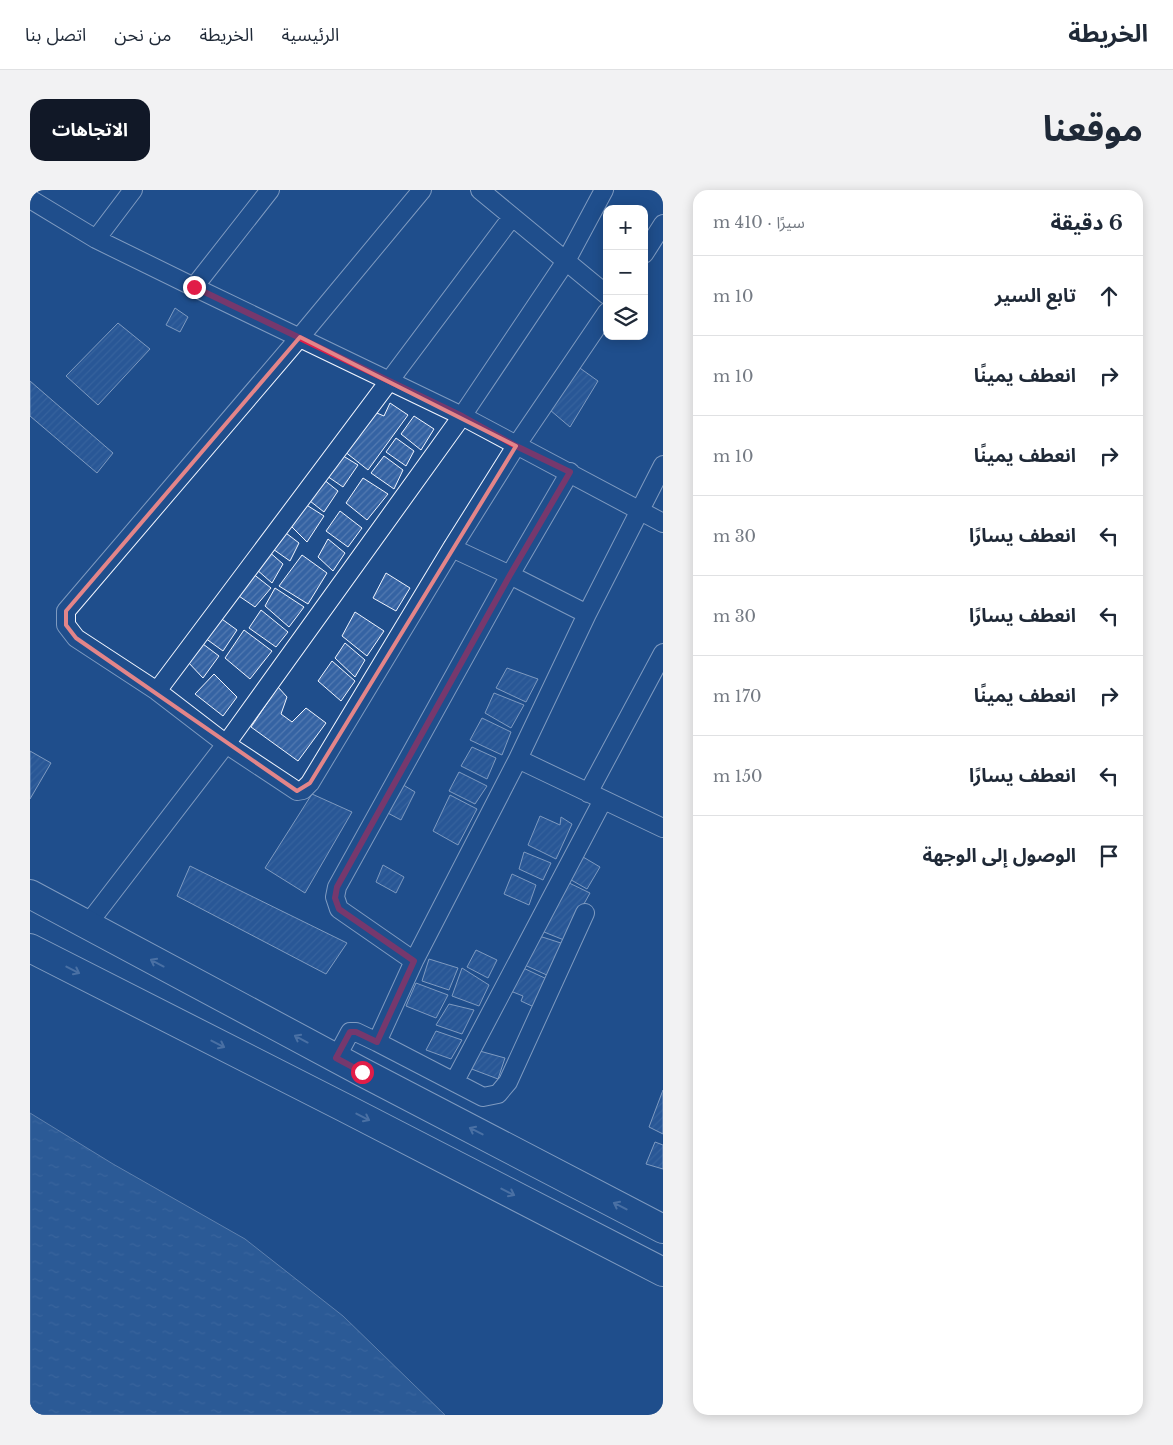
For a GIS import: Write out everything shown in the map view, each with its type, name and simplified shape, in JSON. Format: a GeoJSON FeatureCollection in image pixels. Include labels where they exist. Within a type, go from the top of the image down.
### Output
{"type":"FeatureCollection","features":[{"type":"Feature","properties":{"kind":"main road"},"geometry":{"type":"LineString","coordinates":[[30,894],[336,1058],[663,1229]]}},
{"type":"Feature","properties":{"kind":"main road"},"geometry":{"type":"LineString","coordinates":[[30,948],[663,1272]]}},
{"type":"Feature","properties":{"kind":"street"},"geometry":{"type":"LineString","coordinates":[[96,239],[133,190]]}},
{"type":"Feature","properties":{"kind":"street"},"geometry":{"type":"LineString","coordinates":[[194,287],[270,190]]}},
{"type":"Feature","properties":{"kind":"street"},"geometry":{"type":"LineString","coordinates":[[422,190],[300,337],[66,611],[66,625],[76,638],[157,691],[226,744],[297,791],[303,790],[315,775],[516,446],[603,318]]}},
{"type":"Feature","properties":{"kind":"street"},"geometry":{"type":"LineString","coordinates":[[480,190],[603,292]]}},
{"type":"Feature","properties":{"kind":"street"},"geometry":{"type":"LineString","coordinates":[[87,925],[226,744],[462,416],[566,261],[604,190]]}},
{"type":"Feature","properties":{"kind":"street"},"geometry":{"type":"LineString","coordinates":[[30,198],[96,239],[462,416],[663,523]]}},
{"type":"Feature","properties":{"kind":"street"},"geometry":{"type":"LineString","coordinates":[[157,691],[512,217]]}},
{"type":"Feature","properties":{"kind":"street"},"geometry":{"type":"LineString","coordinates":[[647,250],[663,224]]}},
{"type":"Feature","properties":{"kind":"street"},"geometry":{"type":"LineString","coordinates":[[377,1042],[414,961],[518,759],[587,614],[663,465]]}},
{"type":"Feature","properties":{"kind":"street"},"geometry":{"type":"LineString","coordinates":[[414,961],[339,909],[335,898],[337,887],[510,575],[570,472]]}},
{"type":"Feature","properties":{"kind":"street"},"geometry":{"type":"LineString","coordinates":[[452,548],[587,614]]}},
{"type":"Feature","properties":{"kind":"street"},"geometry":{"type":"LineString","coordinates":[[456,1083],[458,1075],[596,796],[663,653]]}},
{"type":"Feature","properties":{"kind":"street"},"geometry":{"type":"LineString","coordinates":[[518,759],[663,828]]}},
{"type":"Feature","properties":{"kind":"street"},"geometry":{"type":"LineString","coordinates":[[336,1058],[350,1032],[356,1032],[483,1097],[498,1094],[508,1082],[585,913]]}},
{"type":"Feature","properties":{"kind":"highlighted area"},"geometry":{"type":"Polygon","coordinates":[[[300,337],[516,446],[310,783],[297,791],[76,638],[66,625],[66,611],[300,337]]]}},
{"type":"Feature","properties":{"kind":"water"},"geometry":{"type":"Polygon","coordinates":[[[30,1113],[113,1164],[245,1239],[343,1316],[445,1415],[30,1415],[30,1113]]]}},
{"type":"Feature","properties":{"kind":"building"},"geometry":{"type":"Polygon","coordinates":[[[175,308],[188,317],[180,332],[166,325],[175,308]]]}},
{"type":"Feature","properties":{"kind":"building"},"geometry":{"type":"Polygon","coordinates":[[[118,323],[150,349],[98,405],[66,376],[118,323]]]}},
{"type":"Feature","properties":{"kind":"building"},"geometry":{"type":"Polygon","coordinates":[[[577,366],[598,381],[570,427],[550,410],[577,366]]]}},
{"type":"Feature","properties":{"kind":"building"},"geometry":{"type":"Polygon","coordinates":[[[30,381],[113,453],[97,473],[30,416],[30,381]]]}},
{"type":"Feature","properties":{"kind":"building"},"geometry":{"type":"Polygon","coordinates":[[[390,403],[408,415],[368,470],[344,451],[372,411],[384,416],[390,403]]]}},
{"type":"Feature","properties":{"kind":"building"},"geometry":{"type":"Polygon","coordinates":[[[414,416],[434,429],[421,450],[401,434],[414,416]]]}},
{"type":"Feature","properties":{"kind":"building"},"geometry":{"type":"Polygon","coordinates":[[[396,438],[414,451],[406,466],[386,452],[396,438]]]}},
{"type":"Feature","properties":{"kind":"building"},"geometry":{"type":"Polygon","coordinates":[[[340,454],[358,465],[343,487],[327,476],[340,454]]]}},
{"type":"Feature","properties":{"kind":"building"},"geometry":{"type":"Polygon","coordinates":[[[384,456],[403,470],[394,489],[371,473],[384,456]]]}},
{"type":"Feature","properties":{"kind":"building"},"geometry":{"type":"Polygon","coordinates":[[[363,478],[388,494],[367,520],[346,503],[363,478]]]}},
{"type":"Feature","properties":{"kind":"building"},"geometry":{"type":"Polygon","coordinates":[[[323,479],[338,491],[324,512],[310,501],[323,479]]]}},
{"type":"Feature","properties":{"kind":"building"},"geometry":{"type":"Polygon","coordinates":[[[305,504],[324,516],[307,542],[290,525],[305,504]]]}},
{"type":"Feature","properties":{"kind":"building"},"geometry":{"type":"Polygon","coordinates":[[[340,511],[362,528],[348,547],[326,531],[340,511]]]}},
{"type":"Feature","properties":{"kind":"building"},"geometry":{"type":"Polygon","coordinates":[[[282,530],[299,543],[290,561],[270,547],[282,530]]]}},
{"type":"Feature","properties":{"kind":"building"},"geometry":{"type":"Polygon","coordinates":[[[328,539],[345,553],[333,571],[318,557],[328,539]]]}},
{"type":"Feature","properties":{"kind":"building"},"geometry":{"type":"Polygon","coordinates":[[[267,550],[283,564],[272,583],[256,569],[267,550]]]}},
{"type":"Feature","properties":{"kind":"building"},"geometry":{"type":"Polygon","coordinates":[[[302,555],[327,573],[308,604],[279,586],[302,555]]]}},
{"type":"Feature","properties":{"kind":"building"},"geometry":{"type":"Polygon","coordinates":[[[252,573],[271,588],[255,607],[236,594],[252,573]]]}},
{"type":"Feature","properties":{"kind":"building"},"geometry":{"type":"Polygon","coordinates":[[[386,573],[410,588],[396,611],[373,598],[386,573]]]}},
{"type":"Feature","properties":{"kind":"building"},"geometry":{"type":"Polygon","coordinates":[[[275,588],[304,607],[289,627],[265,606],[275,588]]]}},
{"type":"Feature","properties":{"kind":"building"},"geometry":{"type":"Polygon","coordinates":[[[261,610],[288,632],[276,647],[249,628],[261,610]]]}},
{"type":"Feature","properties":{"kind":"building"},"geometry":{"type":"Polygon","coordinates":[[[355,612],[384,631],[367,656],[342,636],[355,612]]]}},
{"type":"Feature","properties":{"kind":"building"},"geometry":{"type":"Polygon","coordinates":[[[219,617],[237,630],[223,651],[205,638],[219,617]]]}},
{"type":"Feature","properties":{"kind":"building"},"geometry":{"type":"Polygon","coordinates":[[[244,630],[272,651],[250,679],[225,658],[244,630]]]}},
{"type":"Feature","properties":{"kind":"building"},"geometry":{"type":"Polygon","coordinates":[[[199,641],[219,656],[203,678],[187,661],[199,641]]]}},
{"type":"Feature","properties":{"kind":"building"},"geometry":{"type":"Polygon","coordinates":[[[345,643],[365,660],[355,677],[335,658],[345,643]]]}},
{"type":"Feature","properties":{"kind":"building"},"geometry":{"type":"Polygon","coordinates":[[[332,661],[355,681],[341,701],[318,681],[332,661]]]}},
{"type":"Feature","properties":{"kind":"building"},"geometry":{"type":"Polygon","coordinates":[[[507,668],[538,679],[526,702],[496,688],[507,668]]]}},
{"type":"Feature","properties":{"kind":"building"},"geometry":{"type":"Polygon","coordinates":[[[214,674],[237,697],[223,716],[195,694],[214,674]]]}},
{"type":"Feature","properties":{"kind":"building"},"geometry":{"type":"Polygon","coordinates":[[[278,687],[287,697],[281,714],[292,722],[306,708],[326,723],[298,761],[251,727],[278,687]]]}},
{"type":"Feature","properties":{"kind":"building"},"geometry":{"type":"Polygon","coordinates":[[[494,693],[524,705],[511,728],[485,713],[494,693]]]}},
{"type":"Feature","properties":{"kind":"building"},"geometry":{"type":"Polygon","coordinates":[[[482,718],[511,732],[502,755],[470,740],[482,718]]]}},
{"type":"Feature","properties":{"kind":"building"},"geometry":{"type":"Polygon","coordinates":[[[472,747],[496,758],[487,779],[461,766],[472,747]]]}},
{"type":"Feature","properties":{"kind":"building"},"geometry":{"type":"Polygon","coordinates":[[[30,751],[51,763],[30,799],[30,751]]]}},
{"type":"Feature","properties":{"kind":"building"},"geometry":{"type":"Polygon","coordinates":[[[459,772],[487,786],[475,804],[449,791],[459,772]]]}},
{"type":"Feature","properties":{"kind":"building"},"geometry":{"type":"Polygon","coordinates":[[[400,783],[415,792],[401,820],[384,811],[400,783]]]}},
{"type":"Feature","properties":{"kind":"building"},"geometry":{"type":"Polygon","coordinates":[[[312,794],[352,812],[305,893],[265,868],[312,794]]]}},
{"type":"Feature","properties":{"kind":"building"},"geometry":{"type":"Polygon","coordinates":[[[450,795],[477,809],[458,845],[433,831],[450,795]]]}},
{"type":"Feature","properties":{"kind":"building"},"geometry":{"type":"Polygon","coordinates":[[[540,816],[560,825],[561,817],[572,824],[556,859],[528,845],[540,816]]]}},
{"type":"Feature","properties":{"kind":"building"},"geometry":{"type":"Polygon","coordinates":[[[524,852],[551,863],[543,880],[519,869],[524,852]]]}},
{"type":"Feature","properties":{"kind":"building"},"geometry":{"type":"Polygon","coordinates":[[[578,854],[600,867],[587,889],[566,877],[578,854]]]}},
{"type":"Feature","properties":{"kind":"building"},"geometry":{"type":"Polygon","coordinates":[[[383,865],[404,877],[396,893],[376,882],[383,865]]]}},
{"type":"Feature","properties":{"kind":"building"},"geometry":{"type":"Polygon","coordinates":[[[190,866],[347,943],[326,974],[177,896],[190,866]]]}},
{"type":"Feature","properties":{"kind":"building"},"geometry":{"type":"Polygon","coordinates":[[[512,874],[536,885],[529,905],[504,894],[512,874]]]}},
{"type":"Feature","properties":{"kind":"building"},"geometry":{"type":"Polygon","coordinates":[[[565,881],[590,893],[564,940],[539,930],[565,881]]]}},
{"type":"Feature","properties":{"kind":"building"},"geometry":{"type":"Polygon","coordinates":[[[536,935],[564,944],[549,976],[520,963],[536,935]]]}},
{"type":"Feature","properties":{"kind":"building"},"geometry":{"type":"Polygon","coordinates":[[[476,950],[497,960],[488,978],[467,967],[476,950]]]}},
{"type":"Feature","properties":{"kind":"building"},"geometry":{"type":"Polygon","coordinates":[[[429,959],[458,968],[449,990],[422,981],[429,959]]]}},
{"type":"Feature","properties":{"kind":"building"},"geometry":{"type":"Polygon","coordinates":[[[519,966],[549,980],[534,1007],[521,1001],[523,996],[508,990],[519,966]]]}},
{"type":"Feature","properties":{"kind":"building"},"geometry":{"type":"Polygon","coordinates":[[[462,968],[489,985],[479,1006],[452,996],[462,968]]]}},
{"type":"Feature","properties":{"kind":"building"},"geometry":{"type":"Polygon","coordinates":[[[416,983],[448,995],[436,1018],[406,1006],[416,983]]]}},
{"type":"Feature","properties":{"kind":"building"},"geometry":{"type":"Polygon","coordinates":[[[449,1004],[474,1010],[462,1034],[436,1025],[449,1004]]]}},
{"type":"Feature","properties":{"kind":"building"},"geometry":{"type":"Polygon","coordinates":[[[436,1031],[462,1040],[451,1059],[426,1050],[436,1031]]]}},
{"type":"Feature","properties":{"kind":"building"},"geometry":{"type":"Polygon","coordinates":[[[476,1050],[505,1058],[498,1079],[469,1068],[476,1050]]]}},
{"type":"Feature","properties":{"kind":"building"},"geometry":{"type":"Polygon","coordinates":[[[663,1090],[663,1134],[649,1127],[663,1090]]]}},
{"type":"Feature","properties":{"kind":"building"},"geometry":{"type":"Polygon","coordinates":[[[655,1142],[663,1145],[663,1169],[646,1164],[655,1142]]]}},
{"type":"Feature","properties":{"kind":"route"},"geometry":{"type":"LineString","coordinates":[[194,287],[462,416],[516,446],[570,472],[510,575],[337,887],[335,898],[339,909],[414,961],[377,1042],[356,1032],[350,1032],[336,1058],[362,1072]]}}]}
